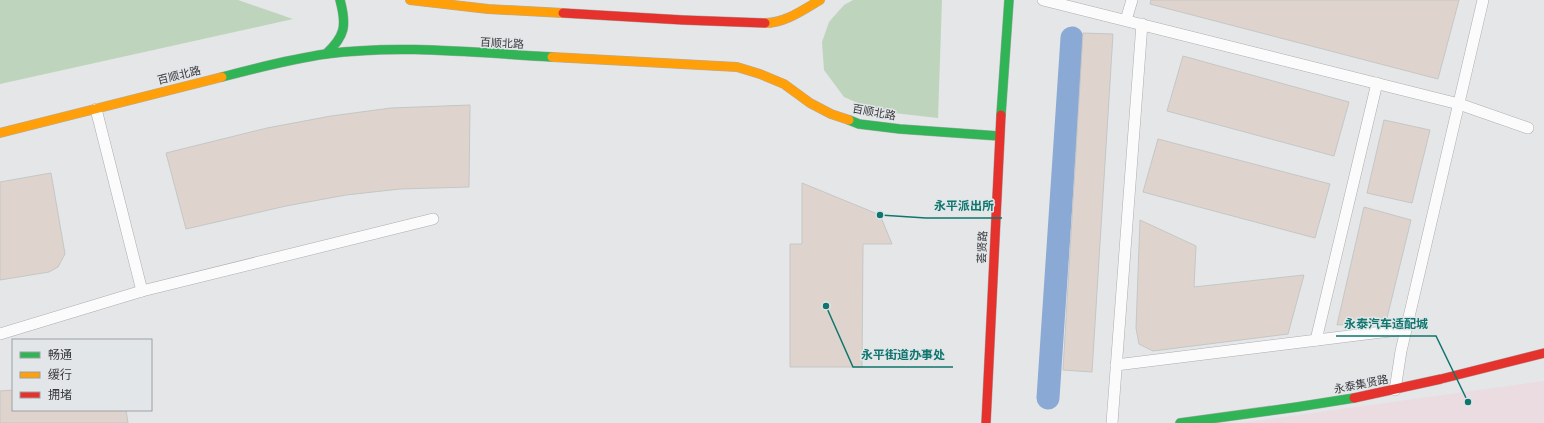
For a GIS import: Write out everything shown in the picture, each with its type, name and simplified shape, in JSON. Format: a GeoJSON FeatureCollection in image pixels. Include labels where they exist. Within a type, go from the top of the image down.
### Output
{"type":"FeatureCollection","features":[{"type":"Feature","properties":{"kind":"street"},"geometry":{"type":"LineString","coordinates":[[326,54],[339,42],[344,29],[340,0]]}},
{"type":"Feature","properties":{"kind":"street"},"geometry":{"type":"LineString","coordinates":[[410,0],[488,9],[683,20],[771,23],[793,16],[820,0]]}},
{"type":"Feature","properties":{"kind":"street","name":"荟贤路"},"geometry":{"type":"LineString","coordinates":[[986,423],[999,136],[1009,0]]}},
{"type":"Feature","properties":{"kind":"street","name":"百顺北路"},"geometry":{"type":"LineString","coordinates":[[0,133],[265,66],[326,54],[378,50],[422,50],[738,67],[784,84],[831,114],[859,124],[999,136]]}},
{"type":"Feature","properties":{"kind":"street","name":"永泰集贤路"},"geometry":{"type":"LineString","coordinates":[[1180,423],[1272,411],[1395,390],[1544,353]]}},
{"type":"Feature","properties":{"kind":"lane"},"geometry":{"type":"LineString","coordinates":[[1044,0],[1459,104],[1528,128]]}},
{"type":"Feature","properties":{"kind":"lane"},"geometry":{"type":"LineString","coordinates":[[1126,20],[1132,0]]}},
{"type":"Feature","properties":{"kind":"lane"},"geometry":{"type":"LineString","coordinates":[[1395,390],[1400,351],[1483,0]]}},
{"type":"Feature","properties":{"kind":"lane"},"geometry":{"type":"LineString","coordinates":[[1112,423],[1142,24]]}},
{"type":"Feature","properties":{"kind":"lane"},"geometry":{"type":"LineString","coordinates":[[1316,340],[1377,83]]}},
{"type":"Feature","properties":{"kind":"lane"},"geometry":{"type":"LineString","coordinates":[[96,109],[142,291]]}},
{"type":"Feature","properties":{"kind":"lane"},"geometry":{"type":"LineString","coordinates":[[0,334],[142,291],[433,219]]}},
{"type":"Feature","properties":{"kind":"lane"},"geometry":{"type":"LineString","coordinates":[[1116,365],[1406,329]]}},
{"type":"Feature","properties":{"kind":"shaded area"},"geometry":{"type":"Polygon","coordinates":[[[1544,381],[1544,423],[1242,423],[1544,381]]]}},
{"type":"Feature","properties":{"kind":"green space"},"geometry":{"type":"Polygon","coordinates":[[[0,0],[238,0],[293,19],[0,84],[0,0]]]}},
{"type":"Feature","properties":{"kind":"green space"},"geometry":{"type":"Polygon","coordinates":[[[853,0],[942,0],[938,118],[876,111],[844,97],[824,70],[822,42],[829,22],[844,5],[853,0]]]}},
{"type":"Feature","properties":{"kind":"building"},"geometry":{"type":"Polygon","coordinates":[[[1151,0],[1459,0],[1438,79],[1150,4],[1151,0]]]}},
{"type":"Feature","properties":{"kind":"building"},"geometry":{"type":"Polygon","coordinates":[[[1083,33],[1113,34],[1092,372],[1063,370],[1083,33]]]}},
{"type":"Feature","properties":{"kind":"building"},"geometry":{"type":"Polygon","coordinates":[[[1183,56],[1349,102],[1334,156],[1167,111],[1183,56]]]}},
{"type":"Feature","properties":{"kind":"building"},"geometry":{"type":"Polygon","coordinates":[[[470,105],[469,187],[400,189],[346,195],[286,206],[186,229],[166,153],[267,128],[331,116],[391,108],[470,105]]]}},
{"type":"Feature","properties":{"kind":"building"},"geometry":{"type":"Polygon","coordinates":[[[1384,120],[1430,130],[1412,203],[1367,193],[1384,120]]]}},
{"type":"Feature","properties":{"kind":"building"},"geometry":{"type":"Polygon","coordinates":[[[1158,139],[1330,184],[1315,238],[1143,192],[1158,139]]]}},
{"type":"Feature","properties":{"kind":"building"},"geometry":{"type":"Polygon","coordinates":[[[51,173],[65,254],[58,267],[49,272],[0,280],[0,182],[51,173]]]}},
{"type":"Feature","properties":{"kind":"building"},"geometry":{"type":"Polygon","coordinates":[[[802,183],[880,215],[892,244],[863,244],[862,367],[790,367],[790,244],[802,244],[802,183]]]}},
{"type":"Feature","properties":{"kind":"building"},"geometry":{"type":"Polygon","coordinates":[[[1364,207],[1411,220],[1386,322],[1337,325],[1364,207]]]}},
{"type":"Feature","properties":{"kind":"building"},"geometry":{"type":"Polygon","coordinates":[[[1140,220],[1196,246],[1194,287],[1304,275],[1288,334],[1153,351],[1139,344],[1136,328],[1140,220]]]}},
{"type":"Feature","properties":{"kind":"building"},"geometry":{"type":"Polygon","coordinates":[[[12,390],[12,411],[126,411],[128,423],[0,423],[0,391],[12,390]]]}},
{"type":"Feature","properties":{"kind":"waterway"},"geometry":{"type":"LineString","coordinates":[[1048,398],[1072,38]]}},
{"type":"Feature","properties":{"kind":"traffic: fast"},"geometry":{"type":"LineString","coordinates":[[326,54],[337,42],[343,30],[344,24],[340,0]]}},
{"type":"Feature","properties":{"kind":"traffic: fast"},"geometry":{"type":"LineString","coordinates":[[1001,115],[1009,0]]}},
{"type":"Feature","properties":{"kind":"traffic: fast"},"geometry":{"type":"LineString","coordinates":[[222,77],[300,58],[354,51],[439,50],[552,57]]}},
{"type":"Feature","properties":{"kind":"traffic: fast"},"geometry":{"type":"LineString","coordinates":[[849,120],[859,124],[900,129],[999,136]]}},
{"type":"Feature","properties":{"kind":"traffic: fast"},"geometry":{"type":"LineString","coordinates":[[1180,423],[1354,398]]}},
{"type":"Feature","properties":{"kind":"traffic: slow"},"geometry":{"type":"LineString","coordinates":[[410,0],[488,9],[563,13]]}},
{"type":"Feature","properties":{"kind":"traffic: slow"},"geometry":{"type":"LineString","coordinates":[[765,23],[780,21],[800,12],[820,0]]}},
{"type":"Feature","properties":{"kind":"traffic: slow"},"geometry":{"type":"LineString","coordinates":[[552,57],[737,67],[760,74],[784,84],[810,103],[831,114],[849,120]]}},
{"type":"Feature","properties":{"kind":"traffic: slow"},"geometry":{"type":"LineString","coordinates":[[0,133],[222,77]]}},
{"type":"Feature","properties":{"kind":"traffic: jam"},"geometry":{"type":"LineString","coordinates":[[563,13],[765,23]]}},
{"type":"Feature","properties":{"kind":"traffic: jam"},"geometry":{"type":"LineString","coordinates":[[986,423],[1001,115]]}},
{"type":"Feature","properties":{"kind":"traffic: jam"},"geometry":{"type":"LineString","coordinates":[[1354,398],[1441,379],[1544,353]]}},
{"type":"Feature","properties":{"kind":"place","name":"永平派出所"},"geometry":{"type":"Point","coordinates":[880,215]}},
{"type":"Feature","properties":{"kind":"place","name":"永平街道办事处"},"geometry":{"type":"Point","coordinates":[826,306]}},
{"type":"Feature","properties":{"kind":"place","name":"永泰汽车适配城"},"geometry":{"type":"Point","coordinates":[1468,402]}}]}
